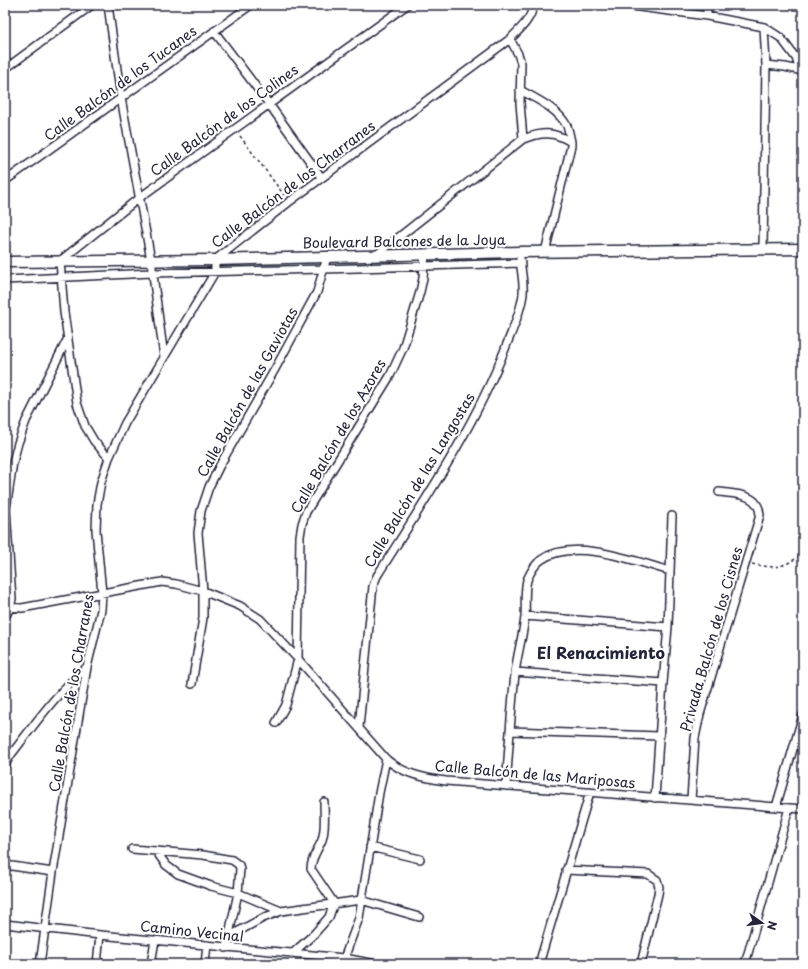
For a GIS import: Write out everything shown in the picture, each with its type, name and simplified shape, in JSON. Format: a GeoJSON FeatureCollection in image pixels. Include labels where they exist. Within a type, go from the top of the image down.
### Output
{"type":"FeatureCollection","features":[{"type":"Feature","properties":{"kind":"street"},"geometry":{"type":"LineString","coordinates":[[5,69],[92,5]]}},
{"type":"Feature","properties":{"kind":"street"},"geometry":{"type":"LineString","coordinates":[[108,5],[121,98],[151,260],[164,357]]}},
{"type":"Feature","properties":{"kind":"street","name":"Calle Balcón de los Tucanes"},"geometry":{"type":"LineString","coordinates":[[5,181],[250,5]]}},
{"type":"Feature","properties":{"kind":"street","name":"Calle Balcón de los Colines"},"geometry":{"type":"LineString","coordinates":[[60,261],[139,198],[407,5]]}},
{"type":"Feature","properties":{"kind":"street","name":"Calle Balcón de los Charranes"},"geometry":{"type":"LineString","coordinates":[[40,964],[53,872],[88,667],[101,610],[102,593],[96,530],[97,504],[101,482],[109,458],[125,423],[215,272],[215,260],[322,177],[510,39],[529,16],[533,5]]}},
{"type":"Feature","properties":{"kind":"street"},"geometry":{"type":"LineString","coordinates":[[624,5],[707,16],[764,27],[781,38],[796,58],[802,71]]}},
{"type":"Feature","properties":{"kind":"street"},"geometry":{"type":"LineString","coordinates":[[706,5],[707,16]]}},
{"type":"Feature","properties":{"kind":"street"},"geometry":{"type":"LineString","coordinates":[[763,250],[766,65],[764,27]]}},
{"type":"Feature","properties":{"kind":"street"},"geometry":{"type":"LineString","coordinates":[[214,31],[322,177]]}},
{"type":"Feature","properties":{"kind":"street"},"geometry":{"type":"LineString","coordinates":[[510,39],[521,63],[520,103],[524,139]]}},
{"type":"Feature","properties":{"kind":"street"},"geometry":{"type":"LineString","coordinates":[[766,65],[802,71]]}},
{"type":"Feature","properties":{"kind":"street"},"geometry":{"type":"LineString","coordinates":[[520,90],[536,98],[551,108],[562,118],[567,127],[571,142],[569,159],[545,252]]}},
{"type":"Feature","properties":{"kind":"street"},"geometry":{"type":"LineString","coordinates":[[375,256],[524,139],[547,133],[563,137],[571,142]]}},
{"type":"Feature","properties":{"kind":"street","name":"Boulevard Balcones de la Joya"},"geometry":{"type":"LineString","coordinates":[[5,262],[215,260],[520,252],[803,249]]}},
{"type":"Feature","properties":{"kind":"street","name":"Calle Balcón de las Langostas"},"geometry":{"type":"LineString","coordinates":[[359,727],[373,586],[377,576],[451,458],[494,378],[523,296],[524,282],[520,252]]}},
{"type":"Feature","properties":{"kind":"street","name":"Calle Balcón de los Azores"},"geometry":{"type":"LineString","coordinates":[[276,723],[286,705],[298,659],[300,536],[302,524],[306,512],[393,369],[402,348],[420,292],[425,254]]}},
{"type":"Feature","properties":{"kind":"street","name":"Calle Balcón de las Gaviotas"},"geometry":{"type":"LineString","coordinates":[[192,684],[203,618],[203,590],[198,533],[201,511],[209,487],[220,465],[317,292],[327,257]]}},
{"type":"Feature","properties":{"kind":"street"},"geometry":{"type":"LineString","coordinates":[[60,261],[68,338],[77,402],[86,426],[94,441],[109,458]]}},
{"type":"Feature","properties":{"kind":"street","name":"Boulevard Balcones de la Joya"},"geometry":{"type":"LineString","coordinates":[[5,280],[152,273],[424,267],[521,263]]}},
{"type":"Feature","properties":{"kind":"street"},"geometry":{"type":"LineString","coordinates":[[5,618],[12,588],[6,509],[13,462],[26,421],[68,338]]}},
{"type":"Feature","properties":{"kind":"street","name":"Privada Balcón de los Cisnes"},"geometry":{"type":"LineString","coordinates":[[691,800],[695,738],[700,714],[759,520],[760,510],[751,498],[719,492]]}},
{"type":"Feature","properties":{"kind":"street"},"geometry":{"type":"LineString","coordinates":[[655,798],[668,627],[672,516]]}},
{"type":"Feature","properties":{"kind":"street"},"geometry":{"type":"LineString","coordinates":[[506,786],[515,672],[524,616],[525,594],[530,573],[534,567],[541,560],[559,553],[572,551],[601,552],[670,571]]}},
{"type":"Feature","properties":{"kind":"street","name":"Calle Balcón de las Mariposas"},"geometry":{"type":"LineString","coordinates":[[8,607],[22,608],[162,582],[203,590],[240,606],[260,619],[298,659],[386,759],[394,766],[404,771],[434,780],[803,809]]}},
{"type":"Feature","properties":{"kind":"street"},"geometry":{"type":"LineString","coordinates":[[524,616],[668,627]]}},
{"type":"Feature","properties":{"kind":"street"},"geometry":{"type":"LineString","coordinates":[[5,765],[8,754],[53,700],[88,667]]}},
{"type":"Feature","properties":{"kind":"street"},"geometry":{"type":"LineString","coordinates":[[515,672],[663,683]]}},
{"type":"Feature","properties":{"kind":"street"},"geometry":{"type":"LineString","coordinates":[[776,807],[803,716]]}},
{"type":"Feature","properties":{"kind":"street"},"geometry":{"type":"LineString","coordinates":[[510,730],[659,736]]}},
{"type":"Feature","properties":{"kind":"street"},"geometry":{"type":"LineString","coordinates":[[343,961],[356,927],[386,759]]}},
{"type":"Feature","properties":{"kind":"street"},"geometry":{"type":"LineString","coordinates":[[540,964],[566,870],[590,792]]}},
{"type":"Feature","properties":{"kind":"street"},"geometry":{"type":"LineString","coordinates":[[324,802],[324,831],[318,850],[312,860],[311,869],[334,903]]}},
{"type":"Feature","properties":{"kind":"street"},"geometry":{"type":"LineString","coordinates":[[745,964],[789,808]]}},
{"type":"Feature","properties":{"kind":"street"},"geometry":{"type":"LineString","coordinates":[[370,847],[420,859]]}},
{"type":"Feature","properties":{"kind":"street"},"geometry":{"type":"LineString","coordinates":[[132,850],[156,850],[203,855],[232,860],[239,865],[238,893],[226,948]]}},
{"type":"Feature","properties":{"kind":"street"},"geometry":{"type":"LineString","coordinates":[[156,850],[166,865],[178,874],[211,886],[238,893],[281,911]]}},
{"type":"Feature","properties":{"kind":"street"},"geometry":{"type":"LineString","coordinates":[[5,865],[53,872]]}},
{"type":"Feature","properties":{"kind":"street"},"geometry":{"type":"LineString","coordinates":[[566,870],[648,874],[657,880],[659,887],[658,894],[641,964]]}},
{"type":"Feature","properties":{"kind":"street"},"geometry":{"type":"LineString","coordinates":[[228,937],[263,918],[281,911],[361,900],[419,917]]}},
{"type":"Feature","properties":{"kind":"street"},"geometry":{"type":"LineString","coordinates":[[293,953],[314,934],[329,917],[334,903]]}},
{"type":"Feature","properties":{"kind":"street","name":"Camino Vecinal"},"geometry":{"type":"LineString","coordinates":[[5,924],[226,948],[293,953],[343,961],[376,964]]}},
{"type":"Feature","properties":{"kind":"street"},"geometry":{"type":"LineString","coordinates":[[96,964],[100,935]]}},
{"type":"Feature","properties":{"kind":"street"},"geometry":{"type":"LineString","coordinates":[[151,964],[156,940]]}},
{"type":"Feature","properties":{"kind":"street"},"geometry":{"type":"LineString","coordinates":[[205,964],[207,945]]}},
{"type":"Feature","properties":{"kind":"path"},"geometry":{"type":"LineString","coordinates":[[235,129],[289,202]]}},
{"type":"Feature","properties":{"kind":"path"},"geometry":{"type":"LineString","coordinates":[[745,563],[769,567],[786,565],[803,554]]}},
{"type":"Feature","properties":{"kind":"district","name":"El Renacimiento"},"geometry":{"type":"Point","coordinates":[601,652]}}]}
